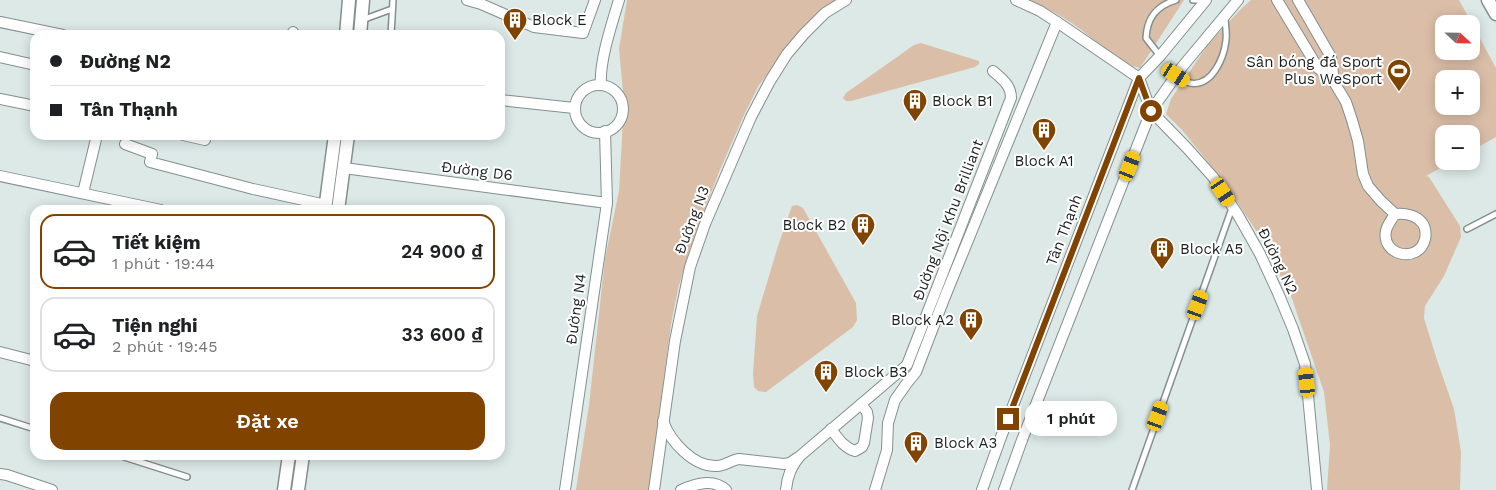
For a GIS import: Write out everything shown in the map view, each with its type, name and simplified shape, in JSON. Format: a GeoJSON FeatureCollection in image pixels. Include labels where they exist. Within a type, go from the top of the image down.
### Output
{"type":"FeatureCollection","features":[{"type":"Feature","properties":{"kind":"street"},"geometry":{"type":"LineString","coordinates":[[346,30],[349,0]]}},
{"type":"Feature","properties":{"kind":"street"},"geometry":{"type":"LineString","coordinates":[[360,30],[363,0]]}},
{"type":"Feature","properties":{"kind":"street"},"geometry":{"type":"LineString","coordinates":[[467,0],[534,27],[583,33],[595,0]]}},
{"type":"Feature","properties":{"kind":"street"},"geometry":{"type":"LineString","coordinates":[[601,85],[600,76],[610,28],[619,0]]}},
{"type":"Feature","properties":{"kind":"street","name":"Đường N3"},"geometry":{"type":"LineString","coordinates":[[654,490],[675,341],[690,267],[705,224],[751,117],[770,81],[787,54],[825,13],[846,0]]}},
{"type":"Feature","properties":{"kind":"street"},"geometry":{"type":"LineString","coordinates":[[1016,0],[1040,11],[1139,78]]}},
{"type":"Feature","properties":{"kind":"street","name":"Tân Thạnh"},"geometry":{"type":"LineString","coordinates":[[982,490],[1139,78],[1160,56],[1206,0]]}},
{"type":"Feature","properties":{"kind":"street"},"geometry":{"type":"LineString","coordinates":[[1277,0],[1318,68],[1334,82],[1346,102],[1358,141],[1363,174],[1368,186],[1381,202],[1395,214],[1414,216],[1423,225],[1426,231],[1426,238],[1419,250],[1413,254],[1400,254],[1388,246],[1386,239],[1387,226],[1395,214]]}},
{"type":"Feature","properties":{"kind":"street"},"geometry":{"type":"LineString","coordinates":[[1298,0],[1331,57],[1334,82]]}},
{"type":"Feature","properties":{"kind":"street"},"geometry":{"type":"LineString","coordinates":[[1488,0],[1496,14]]}},
{"type":"Feature","properties":{"kind":"street"},"geometry":{"type":"LineString","coordinates":[[1004,490],[1151,111],[1176,75],[1224,15],[1231,2]]}},
{"type":"Feature","properties":{"kind":"street"},"geometry":{"type":"LineString","coordinates":[[0,22],[39,30]]}},
{"type":"Feature","properties":{"kind":"street"},"geometry":{"type":"LineString","coordinates":[[875,490],[888,450],[888,423],[895,400],[916,372],[1057,22]]}},
{"type":"Feature","properties":{"kind":"street"},"geometry":{"type":"LineString","coordinates":[[0,57],[30,64]]}},
{"type":"Feature","properties":{"kind":"street","name":"Đường Nội Khu Brilliant"},"geometry":{"type":"LineString","coordinates":[[786,490],[793,464],[800,456],[907,365],[1011,98],[1011,91],[1008,85],[993,71]]}},
{"type":"Feature","properties":{"kind":"street","name":"Đường N2"},"geometry":{"type":"LineString","coordinates":[[1139,78],[1151,111],[1188,148],[1213,177],[1233,207],[1260,254],[1278,293],[1305,364],[1317,490]]}},
{"type":"Feature","properties":{"kind":"street"},"geometry":{"type":"LineString","coordinates":[[601,85],[614,90],[619,95],[623,110],[617,124],[610,130],[595,132],[587,130],[581,124],[574,108],[580,94],[585,89],[601,85]]}},
{"type":"Feature","properties":{"kind":"street"},"geometry":{"type":"LineString","coordinates":[[0,99],[30,105]]}},
{"type":"Feature","properties":{"kind":"street"},"geometry":{"type":"LineString","coordinates":[[505,101],[574,108]]}},
{"type":"Feature","properties":{"kind":"street","name":"Đường N4"},"geometry":{"type":"LineString","coordinates":[[566,490],[607,203],[605,131]]}},
{"type":"Feature","properties":{"kind":"street"},"geometry":{"type":"LineString","coordinates":[[83,193],[96,140]]}},
{"type":"Feature","properties":{"kind":"street"},"geometry":{"type":"LineString","coordinates":[[335,140],[337,167]]}},
{"type":"Feature","properties":{"kind":"street"},"geometry":{"type":"LineString","coordinates":[[331,205],[337,167],[346,140]]}},
{"type":"Feature","properties":{"kind":"street"},"geometry":{"type":"LineString","coordinates":[[125,144],[152,154],[150,162],[318,205]]}},
{"type":"Feature","properties":{"kind":"street","name":"Đường D6"},"geometry":{"type":"LineString","coordinates":[[337,167],[607,203]]}},
{"type":"Feature","properties":{"kind":"street"},"geometry":{"type":"LineString","coordinates":[[0,176],[138,205]]}},
{"type":"Feature","properties":{"kind":"street"},"geometry":{"type":"LineString","coordinates":[[0,352],[30,359]]}},
{"type":"Feature","properties":{"kind":"street"},"geometry":{"type":"LineString","coordinates":[[831,429],[844,446],[850,450],[855,451],[862,447],[868,418],[867,412],[861,404]]}},
{"type":"Feature","properties":{"kind":"street","name":"Đường Nội Khu Brilliant"},"geometry":{"type":"LineString","coordinates":[[663,419],[672,439],[690,456],[703,464],[718,466],[739,459],[780,464],[790,462],[800,456]]}},
{"type":"Feature","properties":{"kind":"street"},"geometry":{"type":"LineString","coordinates":[[284,490],[288,460]]}},
{"type":"Feature","properties":{"kind":"street"},"geometry":{"type":"LineString","coordinates":[[298,490],[302,460]]}},
{"type":"Feature","properties":{"kind":"street"},"geometry":{"type":"LineString","coordinates":[[726,489],[722,483],[721,475],[729,463]]}},
{"type":"Feature","properties":{"kind":"street"},"geometry":{"type":"LineString","coordinates":[[780,464],[789,475]]}},
{"type":"Feature","properties":{"kind":"street"},"geometry":{"type":"LineString","coordinates":[[0,474],[52,490]]}},
{"type":"Feature","properties":{"kind":"street"},"geometry":{"type":"LineString","coordinates":[[681,490],[699,483],[718,484],[726,489]]}},
{"type":"Feature","properties":{"kind":"lane"},"geometry":{"type":"LineString","coordinates":[[391,30],[393,0]]}},
{"type":"Feature","properties":{"kind":"lane"},"geometry":{"type":"LineString","coordinates":[[1160,56],[1146,38],[1147,27],[1151,17],[1165,3],[1176,0]]}},
{"type":"Feature","properties":{"kind":"lane"},"geometry":{"type":"LineString","coordinates":[[1193,0],[1206,0]]}},
{"type":"Feature","properties":{"kind":"lane"},"geometry":{"type":"LineString","coordinates":[[361,20],[392,9]]}},
{"type":"Feature","properties":{"kind":"lane"},"geometry":{"type":"LineString","coordinates":[[1176,75],[1188,83],[1199,83],[1213,72],[1219,64],[1226,39],[1224,15]]}},
{"type":"Feature","properties":{"kind":"lane"},"geometry":{"type":"LineString","coordinates":[[1132,490],[1233,207]]}},
{"type":"Feature","properties":{"kind":"lane"},"geometry":{"type":"LineString","coordinates":[[1468,229],[1496,214]]}},
{"type":"Feature","properties":{"kind":"lane"},"geometry":{"type":"LineString","coordinates":[[0,418],[30,427]]}},
{"type":"Feature","properties":{"kind":"lane"},"geometry":{"type":"LineString","coordinates":[[134,460],[187,477]]}},
{"type":"Feature","properties":{"kind":"shaded area"},"geometry":{"type":"Polygon","coordinates":[[[627,0],[837,0],[816,14],[759,85],[719,172],[688,254],[678,289],[671,324],[649,490],[576,490],[589,405],[605,259],[619,191],[624,102],[619,49],[627,0]]]}},
{"type":"Feature","properties":{"kind":"shaded area"},"geometry":{"type":"Polygon","coordinates":[[[1029,0],[1184,0],[1140,68],[1122,61],[1071,22],[1029,0]]]}},
{"type":"Feature","properties":{"kind":"shaded area"},"geometry":{"type":"Polygon","coordinates":[[[1251,0],[1459,0],[1467,15],[1435,15],[1435,60],[1480,60],[1480,39],[1496,68],[1496,137],[1480,146],[1480,125],[1435,125],[1435,170],[1437,170],[1426,176],[1429,177],[1460,226],[1461,237],[1444,276],[1425,306],[1424,318],[1454,409],[1461,452],[1460,490],[1327,490],[1330,445],[1324,392],[1291,296],[1261,238],[1221,178],[1182,130],[1166,114],[1171,99],[1209,43],[1251,0]]]}},
{"type":"Feature","properties":{"kind":"shaded area"},"geometry":{"type":"Polygon","coordinates":[[[921,43],[979,61],[979,64],[975,67],[851,101],[846,101],[843,98],[846,93],[914,45],[921,43]]]}},
{"type":"Feature","properties":{"kind":"shaded area"},"geometry":{"type":"Polygon","coordinates":[[[797,205],[803,208],[856,303],[857,320],[853,327],[766,392],[758,391],[754,387],[753,374],[757,316],[792,206],[797,205]]]}},
{"type":"Feature","properties":{"kind":"place","name":"Block E"},"geometry":{"type":"Point","coordinates":[515,41]}},
{"type":"Feature","properties":{"kind":"place","name":"Sân bóng đá Sport Plus WeSport"},"geometry":{"type":"Point","coordinates":[1399,92]}},
{"type":"Feature","properties":{"kind":"place","name":"Block B1"},"geometry":{"type":"Point","coordinates":[915,122]}},
{"type":"Feature","properties":{"kind":"place","name":"Block A1"},"geometry":{"type":"Point","coordinates":[1044,151]}},
{"type":"Feature","properties":{"kind":"place","name":"Block B2"},"geometry":{"type":"Point","coordinates":[863,246]}},
{"type":"Feature","properties":{"kind":"place","name":"Block A5"},"geometry":{"type":"Point","coordinates":[1162,270]}},
{"type":"Feature","properties":{"kind":"place","name":"Block A2"},"geometry":{"type":"Point","coordinates":[971,341]}},
{"type":"Feature","properties":{"kind":"place","name":"Block B3"},"geometry":{"type":"Point","coordinates":[826,393]}},
{"type":"Feature","properties":{"kind":"place","name":"Block A3"},"geometry":{"type":"Point","coordinates":[916,464]}},
{"type":"Feature","properties":{"kind":"route"},"geometry":{"type":"LineString","coordinates":[[1008,419],[1139,78],[1151,111]]}}]}
